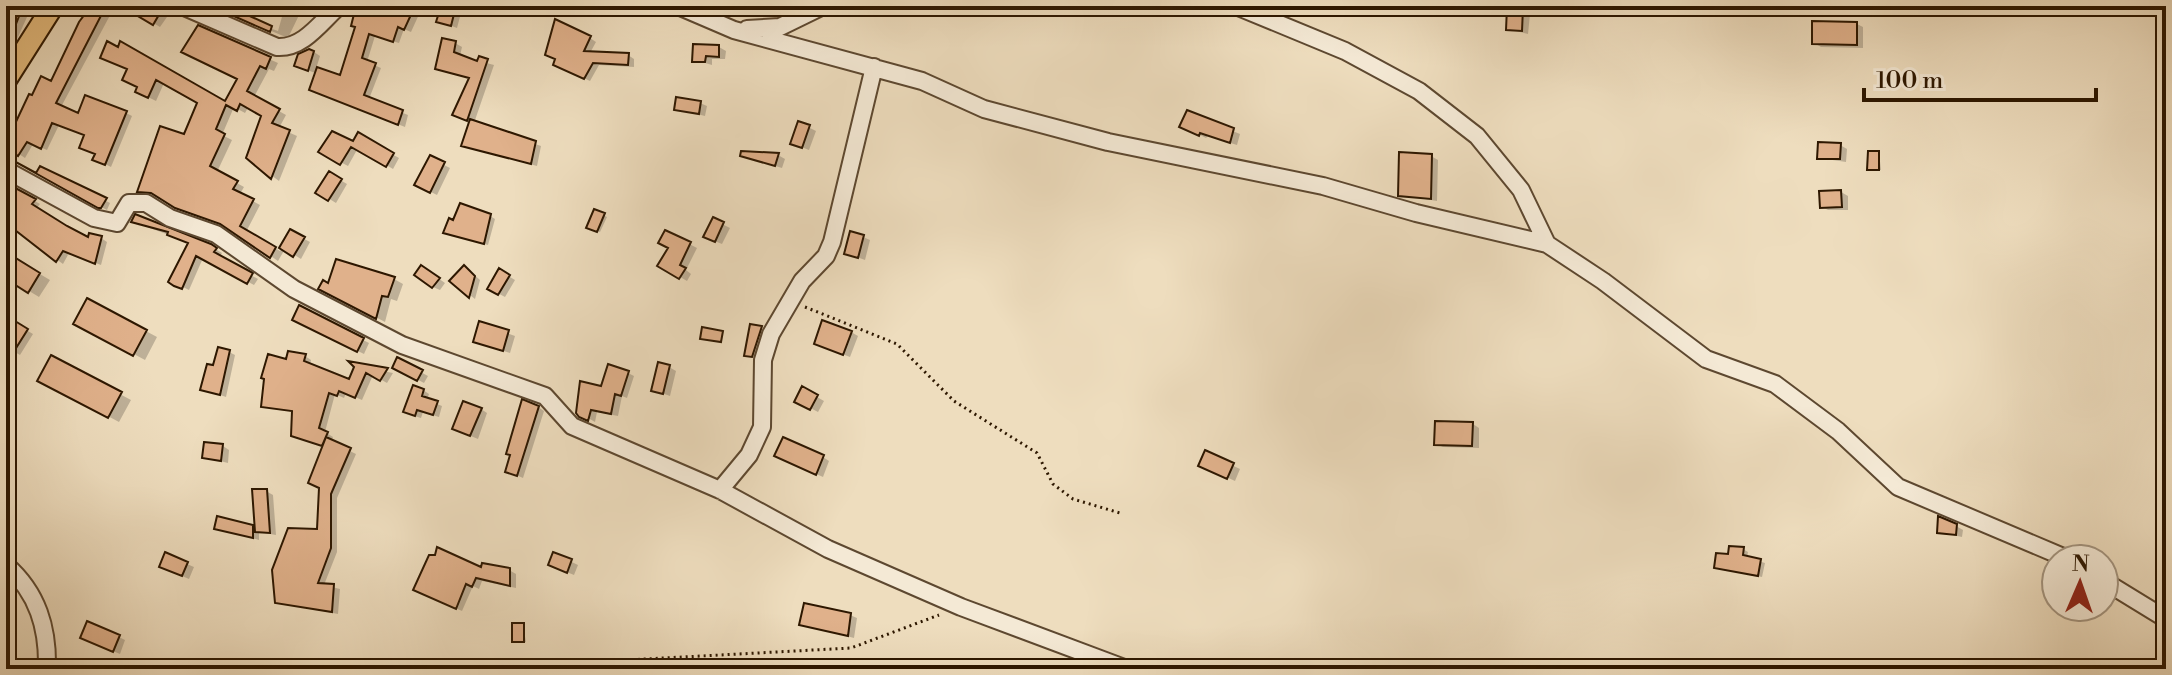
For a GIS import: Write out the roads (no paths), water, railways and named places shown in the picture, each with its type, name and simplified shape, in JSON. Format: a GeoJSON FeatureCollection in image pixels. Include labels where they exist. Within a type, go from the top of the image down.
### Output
{"type":"FeatureCollection","features":[{"type":"Feature","properties":{"kind":"main road"},"geometry":{"type":"LineString","coordinates":[[6,80],[53,6]]}},
{"type":"Feature","properties":{"kind":"street"},"geometry":{"type":"LineString","coordinates":[[182,6],[209,12],[277,47],[288,48],[298,44],[339,6]]}},
{"type":"Feature","properties":{"kind":"street"},"geometry":{"type":"LineString","coordinates":[[678,6],[734,30],[922,81],[984,109],[1062,130],[1323,186],[1416,213],[1547,244],[1603,281],[1706,359],[1775,384],[1838,431],[1898,487],[2040,547]]}},
{"type":"Feature","properties":{"kind":"street"},"geometry":{"type":"LineString","coordinates":[[734,30],[780,27],[823,6]]}},
{"type":"Feature","properties":{"kind":"street"},"geometry":{"type":"LineString","coordinates":[[1236,6],[1345,51],[1419,91],[1477,136],[1521,190],[1547,244]]}},
{"type":"Feature","properties":{"kind":"street"},"geometry":{"type":"LineString","coordinates":[[720,490],[749,455],[762,427],[763,360],[771,334],[802,281],[826,256],[832,242],[874,67]]}},
{"type":"Feature","properties":{"kind":"street"},"geometry":{"type":"LineString","coordinates":[[6,170],[94,218],[117,223],[129,203],[146,203],[170,218],[216,234],[294,289],[402,345],[545,396],[572,426],[720,490],[828,549],[961,607],[1127,669]]}},
{"type":"Feature","properties":{"kind":"street"},"geometry":{"type":"LineString","coordinates":[[6,565],[35,600],[48,635],[47,669]]}},
{"type":"Feature","properties":{"kind":"street"},"geometry":{"type":"LineString","coordinates":[[2120,591],[2166,619]]}}]}
